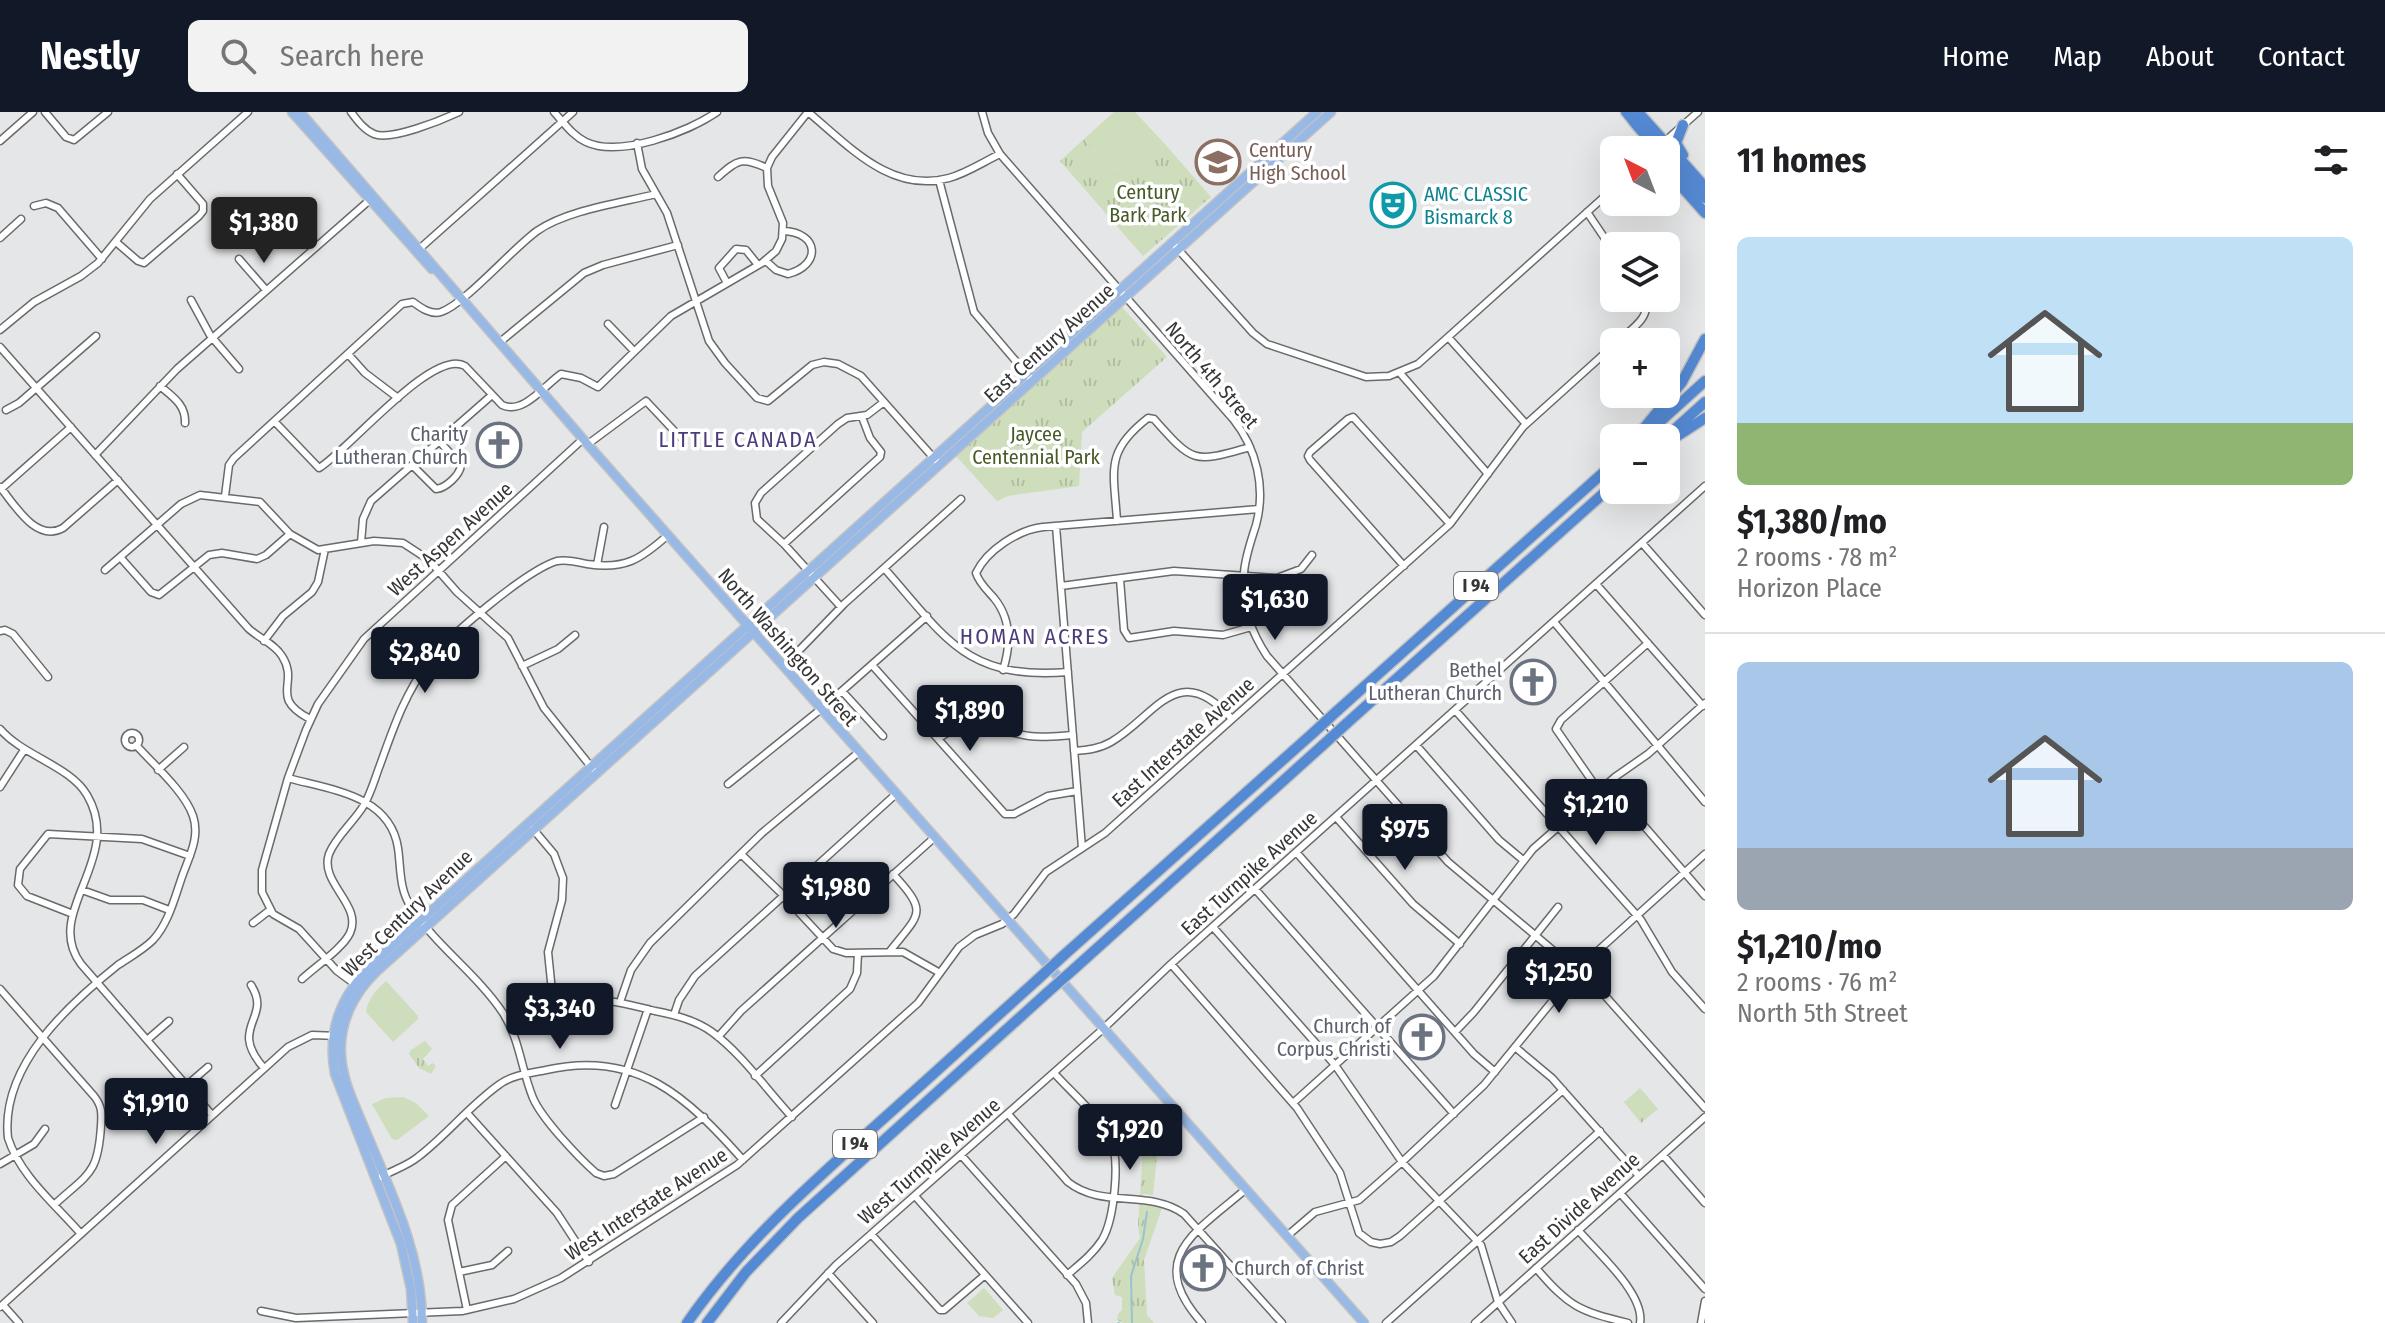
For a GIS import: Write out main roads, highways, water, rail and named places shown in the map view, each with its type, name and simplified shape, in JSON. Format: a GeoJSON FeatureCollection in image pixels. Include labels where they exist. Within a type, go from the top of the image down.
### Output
{"type":"FeatureCollection","features":[{"type":"Feature","properties":{"kind":"highway"},"geometry":{"type":"LineString","coordinates":[[1619,112],[1641,136]]}},
{"type":"Feature","properties":{"kind":"highway"},"geometry":{"type":"LineString","coordinates":[[1626,112],[1647,136]]}},
{"type":"Feature","properties":{"kind":"highway"},"geometry":{"type":"LineString","coordinates":[[1638,112],[1659,136]]}},
{"type":"Feature","properties":{"kind":"highway"},"geometry":{"type":"LineString","coordinates":[[1683,125],[1677,138],[1677,148],[1705,180]]}},
{"type":"Feature","properties":{"kind":"highway"},"geometry":{"type":"LineString","coordinates":[[1680,160],[1705,187]]}},
{"type":"Feature","properties":{"kind":"highway"},"geometry":{"type":"LineString","coordinates":[[1680,174],[1705,198]]}},
{"type":"Feature","properties":{"kind":"highway"},"geometry":{"type":"LineString","coordinates":[[1680,177],[1705,207]]}},
{"type":"Feature","properties":{"kind":"highway"},"geometry":{"type":"LineString","coordinates":[[1680,185],[1705,213]]}},
{"type":"Feature","properties":{"kind":"highway"},"geometry":{"type":"LineString","coordinates":[[1650,424],[1682,382],[1705,339]]}},
{"type":"Feature","properties":{"kind":"highway"},"geometry":{"type":"LineString","coordinates":[[1655,424],[1705,381]]}},
{"type":"Feature","properties":{"kind":"highway"},"geometry":{"type":"LineString","coordinates":[[1680,426],[1705,402]]}},
{"type":"Feature","properties":{"kind":"highway"},"geometry":{"type":"LineString","coordinates":[[1680,432],[1705,418]]}},
{"type":"Feature","properties":{"kind":"highway","name":"I 94"},"geometry":{"type":"LineString","coordinates":[[687,1323],[735,1260],[790,1203],[1600,474]]}},
{"type":"Feature","properties":{"kind":"highway","name":"I 94"},"geometry":{"type":"LineString","coordinates":[[707,1323],[746,1272],[786,1229],[1600,497]]}},
{"type":"Feature","properties":{"kind":"main road","name":"North Washington Street"},"geometry":{"type":"LineString","coordinates":[[292,112],[372,198]]}},
{"type":"Feature","properties":{"kind":"main road","name":"North Washington Street"},"geometry":{"type":"LineString","coordinates":[[300,112],[749,628],[1364,1323]]}},
{"type":"Feature","properties":{"kind":"main road","name":"East Century Avenue"},"geometry":{"type":"LineString","coordinates":[[1122,293],[1171,241],[1317,112]]}},
{"type":"Feature","properties":{"kind":"main road","name":"East Century Avenue"},"geometry":{"type":"LineString","coordinates":[[749,628],[1122,293],[1178,249],[1331,112]]}},
{"type":"Feature","properties":{"kind":"main road","name":"West Century Avenue"},"geometry":{"type":"LineString","coordinates":[[417,1318],[403,1252],[380,1178],[336,1081],[332,1054],[340,1009],[357,986],[424,923],[749,628]]}},
{"type":"Feature","properties":{"kind":"waterway"},"geometry":{"type":"LineString","coordinates":[[1132,1323],[1131,1276],[1143,1239],[1147,1212]]}},
{"type":"Feature","properties":{"kind":"place","name":"Century High School"},"geometry":{"type":"Point","coordinates":[1218,162]}},
{"type":"Feature","properties":{"kind":"place","name":"AMC CLASSIC Bismarck 8"},"geometry":{"type":"Point","coordinates":[1393,205]}},
{"type":"Feature","properties":{"kind":"place","name":"Charity Lutheran Church"},"geometry":{"type":"Point","coordinates":[499,445]}},
{"type":"Feature","properties":{"kind":"place","name":"Bethel Lutheran Church"},"geometry":{"type":"Point","coordinates":[1533,682]}},
{"type":"Feature","properties":{"kind":"place","name":"Church of Corpus Christi"},"geometry":{"type":"Point","coordinates":[1422,1037]}},
{"type":"Feature","properties":{"kind":"place","name":"Church of Christ"},"geometry":{"type":"Point","coordinates":[1203,1268]}},
{"type":"Feature","properties":{"kind":"district","name":"LITTLE CANADA"},"geometry":{"type":"Point","coordinates":[738,439]}},
{"type":"Feature","properties":{"kind":"district","name":"HOMAN ACRES"},"geometry":{"type":"Point","coordinates":[1035,636]}},
{"type":"Feature","properties":{"kind":"park label","name":"Century Bark Park"},"geometry":{"type":"Point","coordinates":[1148,204]}},
{"type":"Feature","properties":{"kind":"park label","name":"Jaycee Centennial Park"},"geometry":{"type":"Point","coordinates":[1036,446]}}]}
